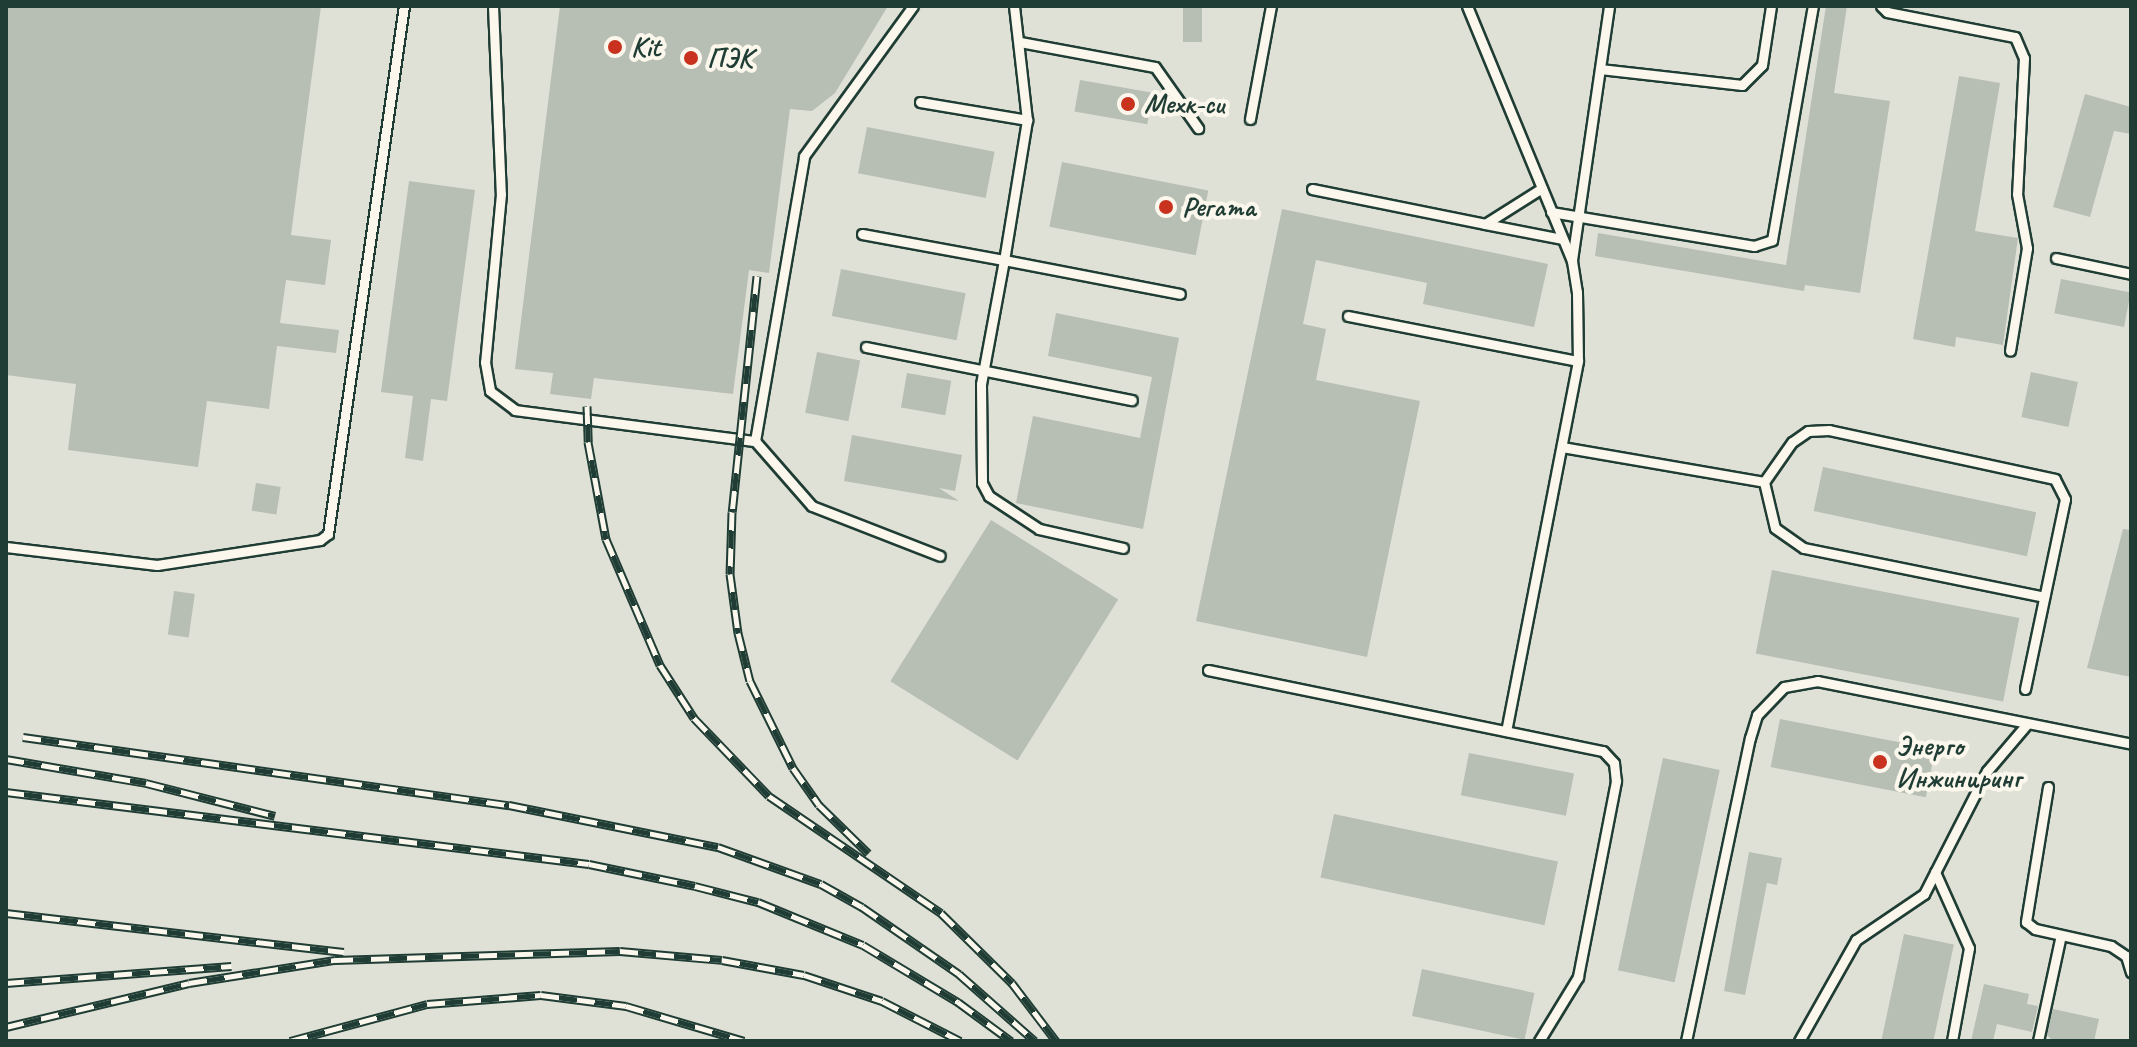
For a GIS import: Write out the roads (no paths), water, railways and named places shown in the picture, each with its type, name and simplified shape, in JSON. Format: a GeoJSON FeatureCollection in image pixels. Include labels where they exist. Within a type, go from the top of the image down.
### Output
{"type":"FeatureCollection","features":[{"type":"Feature","properties":{"kind":"lane"},"geometry":{"type":"LineString","coordinates":[[6,547],[157,565],[320,540],[328,534],[404,6]]}},
{"type":"Feature","properties":{"kind":"lane"},"geometry":{"type":"LineString","coordinates":[[493,6],[501,194],[485,362],[490,391],[515,410],[755,441],[812,506],[940,556]]}},
{"type":"Feature","properties":{"kind":"lane"},"geometry":{"type":"LineString","coordinates":[[755,441],[804,156],[913,6]]}},
{"type":"Feature","properties":{"kind":"lane"},"geometry":{"type":"LineString","coordinates":[[1014,6],[1027,120],[983,370],[980,466],[989,496],[1039,529],[1123,548]]}},
{"type":"Feature","properties":{"kind":"lane"},"geometry":{"type":"LineString","coordinates":[[1250,119],[1271,6]]}},
{"type":"Feature","properties":{"kind":"lane"},"geometry":{"type":"LineString","coordinates":[[1467,6],[1572,261]]}},
{"type":"Feature","properties":{"kind":"lane"},"geometry":{"type":"LineString","coordinates":[[1506,731],[1578,361],[1572,261],[1609,6]]}},
{"type":"Feature","properties":{"kind":"lane"},"geometry":{"type":"LineString","coordinates":[[1600,69],[1742,85],[1762,65],[1771,6]]}},
{"type":"Feature","properties":{"kind":"lane"},"geometry":{"type":"LineString","coordinates":[[1551,212],[1754,246],[1772,240],[1813,6]]}},
{"type":"Feature","properties":{"kind":"lane"},"geometry":{"type":"LineString","coordinates":[[1881,6],[1887,12],[2015,37],[2024,58],[2017,194],[2027,248],[2010,351]]}},
{"type":"Feature","properties":{"kind":"lane"},"geometry":{"type":"LineString","coordinates":[[1020,42],[1155,67],[1198,128]]}},
{"type":"Feature","properties":{"kind":"lane"},"geometry":{"type":"LineString","coordinates":[[920,102],[1027,120]]}},
{"type":"Feature","properties":{"kind":"lane"},"geometry":{"type":"LineString","coordinates":[[1485,224],[1542,188]]}},
{"type":"Feature","properties":{"kind":"lane"},"geometry":{"type":"LineString","coordinates":[[1312,189],[1562,239]]}},
{"type":"Feature","properties":{"kind":"lane"},"geometry":{"type":"LineString","coordinates":[[862,234],[1180,294]]}},
{"type":"Feature","properties":{"kind":"lane"},"geometry":{"type":"LineString","coordinates":[[2056,258],[2131,274]]}},
{"type":"Feature","properties":{"kind":"lane"},"geometry":{"type":"LineString","coordinates":[[1348,316],[1578,361]]}},
{"type":"Feature","properties":{"kind":"lane"},"geometry":{"type":"LineString","coordinates":[[866,347],[1132,400]]}},
{"type":"Feature","properties":{"kind":"lane"},"geometry":{"type":"LineString","coordinates":[[2025,689],[2065,499],[2055,479],[2042,473],[1829,430],[1808,431],[1792,442],[1764,482],[1775,528],[1804,548],[2044,597]]}},
{"type":"Feature","properties":{"kind":"lane"},"geometry":{"type":"LineString","coordinates":[[1562,447],[1764,482]]}},
{"type":"Feature","properties":{"kind":"lane"},"geometry":{"type":"LineString","coordinates":[[1208,670],[1603,751],[1614,763],[1616,781],[1578,977],[1539,1041]]}},
{"type":"Feature","properties":{"kind":"lane"},"geometry":{"type":"LineString","coordinates":[[1686,1041],[1750,738],[1769,698],[1784,687],[1817,681],[2131,744]]}},
{"type":"Feature","properties":{"kind":"lane"},"geometry":{"type":"LineString","coordinates":[[1799,1041],[1856,940],[1912,904],[1935,872],[1987,771],[2027,724]]}},
{"type":"Feature","properties":{"kind":"lane"},"geometry":{"type":"LineString","coordinates":[[2048,787],[2024,912],[2035,929],[2119,950],[2131,972]]}},
{"type":"Feature","properties":{"kind":"lane"},"geometry":{"type":"LineString","coordinates":[[1935,872],[1969,948],[1952,1041]]}},
{"type":"Feature","properties":{"kind":"lane"},"geometry":{"type":"LineString","coordinates":[[2038,1041],[2061,935]]}},
{"type":"Feature","properties":{"kind":"railway"},"geometry":{"type":"LineString","coordinates":[[757,276],[732,512],[730,574],[738,633],[750,681],[793,768],[819,805],[868,853]]}},
{"type":"Feature","properties":{"kind":"railway"},"geometry":{"type":"LineString","coordinates":[[587,406],[588,442],[606,539],[660,665],[694,718],[769,796],[941,913],[1012,983],[1056,1041]]}},
{"type":"Feature","properties":{"kind":"railway"},"geometry":{"type":"LineString","coordinates":[[23,737],[509,805],[718,847],[821,884],[862,907],[959,974],[1035,1041]]}},
{"type":"Feature","properties":{"kind":"railway"},"geometry":{"type":"LineString","coordinates":[[6,759],[146,783],[275,816]]}},
{"type":"Feature","properties":{"kind":"railway"},"geometry":{"type":"LineString","coordinates":[[6,792],[589,864],[695,886],[758,902],[863,945],[958,1002],[1011,1041]]}},
{"type":"Feature","properties":{"kind":"railway"},"geometry":{"type":"LineString","coordinates":[[6,913],[344,952]]}},
{"type":"Feature","properties":{"kind":"railway"},"geometry":{"type":"LineString","coordinates":[[6,1027],[189,983],[335,960],[620,951],[722,960],[804,975],[882,1001],[960,1041]]}},
{"type":"Feature","properties":{"kind":"railway"},"geometry":{"type":"LineString","coordinates":[[6,983],[231,966]]}},
{"type":"Feature","properties":{"kind":"railway"},"geometry":{"type":"LineString","coordinates":[[290,1041],[427,1004],[541,995],[626,1006],[744,1041]]}},
{"type":"Feature","properties":{"kind":"place","name":"Kit"},"geometry":{"type":"Point","coordinates":[615,47]}},
{"type":"Feature","properties":{"kind":"place","name":"ПЭК"},"geometry":{"type":"Point","coordinates":[691,58]}},
{"type":"Feature","properties":{"kind":"place","name":"Мехк-си"},"geometry":{"type":"Point","coordinates":[1128,104]}},
{"type":"Feature","properties":{"kind":"place","name":"Регата"},"geometry":{"type":"Point","coordinates":[1166,207]}},
{"type":"Feature","properties":{"kind":"place","name":"Энерго Инжиниринг"},"geometry":{"type":"Point","coordinates":[1880,762]}}]}
